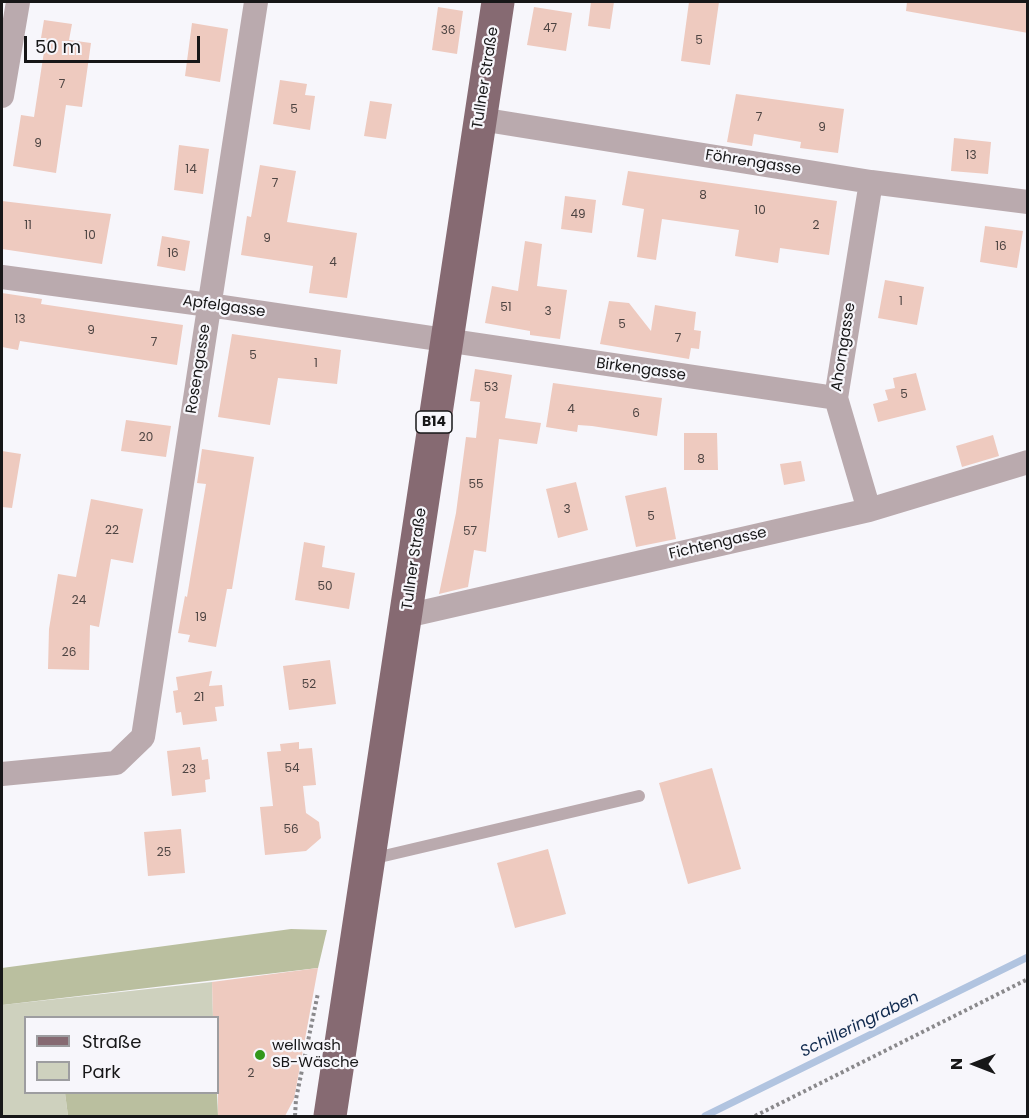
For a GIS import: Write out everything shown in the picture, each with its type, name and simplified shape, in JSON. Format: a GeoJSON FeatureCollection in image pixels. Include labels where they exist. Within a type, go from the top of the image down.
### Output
{"type":"FeatureCollection","features":[{"type":"Feature","properties":{"kind":"main road","name":"Tullner Straße"},"geometry":{"type":"LineString","coordinates":[[330,1116],[498,2]]}},
{"type":"Feature","properties":{"kind":"street"},"geometry":{"type":"LineString","coordinates":[[2,96],[18,2]]}},
{"type":"Feature","properties":{"kind":"street","name":"Rosengasse"},"geometry":{"type":"LineString","coordinates":[[2,774],[116,763],[142,737],[256,2]]}},
{"type":"Feature","properties":{"kind":"street","name":"Föhrengasse"},"geometry":{"type":"LineString","coordinates":[[480,119],[871,182],[1028,202]]}},
{"type":"Feature","properties":{"kind":"street","name":"Ahorngasse"},"geometry":{"type":"LineString","coordinates":[[869,510],[836,398],[871,182]]}},
{"type":"Feature","properties":{"kind":"street","name":"Apfelgasse"},"geometry":{"type":"LineString","coordinates":[[2,277],[209,304],[446,341]]}},
{"type":"Feature","properties":{"kind":"street","name":"Birkengasse"},"geometry":{"type":"LineString","coordinates":[[446,341],[836,398]]}},
{"type":"Feature","properties":{"kind":"street","name":"Fichtengasse"},"geometry":{"type":"LineString","coordinates":[[406,616],[869,510],[1028,462]]}},
{"type":"Feature","properties":{"kind":"lane"},"geometry":{"type":"LineString","coordinates":[[369,859],[639,796]]}},
{"type":"Feature","properties":{"kind":"path"},"geometry":{"type":"LineString","coordinates":[[755,1116],[1028,979]]}},
{"type":"Feature","properties":{"kind":"green space"},"geometry":{"type":"Polygon","coordinates":[[[291,929],[327,930],[318,968],[2,1005],[2,968],[291,929]]]}},
{"type":"Feature","properties":{"kind":"green space"},"geometry":{"type":"Polygon","coordinates":[[[212,982],[213,1016],[24,1016],[24,1094],[65,1094],[68,1116],[2,1116],[2,1005],[212,982]]]}},
{"type":"Feature","properties":{"kind":"green space"},"geometry":{"type":"Polygon","coordinates":[[[65,1094],[217,1094],[218,1116],[68,1116],[65,1094]]]}},
{"type":"Feature","properties":{"kind":"building"},"geometry":{"type":"Polygon","coordinates":[[[591,2],[614,2],[610,29],[588,26],[591,2]]]}},
{"type":"Feature","properties":{"kind":"building"},"geometry":{"type":"Polygon","coordinates":[[[689,2],[719,2],[710,65],[681,61],[689,2]]]}},
{"type":"Feature","properties":{"kind":"building"},"geometry":{"type":"Polygon","coordinates":[[[907,2],[1028,2],[1028,33],[906,11],[907,2]]]}},
{"type":"Feature","properties":{"kind":"building"},"geometry":{"type":"Polygon","coordinates":[[[438,7],[463,11],[457,54],[432,50],[438,7]]]}},
{"type":"Feature","properties":{"kind":"building"},"geometry":{"type":"Polygon","coordinates":[[[534,7],[572,13],[566,51],[527,45],[534,7]]]}},
{"type":"Feature","properties":{"kind":"building"},"geometry":{"type":"Polygon","coordinates":[[[44,20],[72,24],[69,40],[91,43],[82,107],[66,105],[56,173],[13,166],[21,115],[34,117],[45,45],[40,44],[44,20]]]}},
{"type":"Feature","properties":{"kind":"building"},"geometry":{"type":"Polygon","coordinates":[[[192,23],[228,29],[220,82],[185,76],[192,23]]]}},
{"type":"Feature","properties":{"kind":"building"},"geometry":{"type":"Polygon","coordinates":[[[280,80],[307,84],[305,95],[315,96],[310,130],[273,124],[280,80]]]}},
{"type":"Feature","properties":{"kind":"building"},"geometry":{"type":"Polygon","coordinates":[[[736,94],[844,109],[838,153],[800,148],[801,142],[754,134],[752,146],[727,142],[736,94]]]}},
{"type":"Feature","properties":{"kind":"building"},"geometry":{"type":"Polygon","coordinates":[[[370,101],[392,104],[386,139],[364,136],[370,101]]]}},
{"type":"Feature","properties":{"kind":"building"},"geometry":{"type":"Polygon","coordinates":[[[954,138],[991,142],[988,174],[951,171],[954,138]]]}},
{"type":"Feature","properties":{"kind":"building"},"geometry":{"type":"Polygon","coordinates":[[[179,145],[209,149],[203,194],[174,190],[179,145]]]}},
{"type":"Feature","properties":{"kind":"building"},"geometry":{"type":"Polygon","coordinates":[[[260,165],[296,171],[287,222],[357,233],[347,298],[309,293],[313,266],[241,255],[247,216],[251,217],[260,165]]]}},
{"type":"Feature","properties":{"kind":"building"},"geometry":{"type":"Polygon","coordinates":[[[628,171],[837,201],[829,255],[780,248],[778,263],[735,256],[739,230],[662,219],[656,260],[637,257],[644,209],[622,205],[628,171]]]}},
{"type":"Feature","properties":{"kind":"building"},"geometry":{"type":"Polygon","coordinates":[[[565,196],[596,200],[592,233],[561,229],[565,196]]]}},
{"type":"Feature","properties":{"kind":"building"},"geometry":{"type":"Polygon","coordinates":[[[2,201],[111,214],[102,264],[2,249],[2,201]]]}},
{"type":"Feature","properties":{"kind":"building"},"geometry":{"type":"Polygon","coordinates":[[[985,226],[1023,231],[1017,268],[980,262],[985,226]]]}},
{"type":"Feature","properties":{"kind":"building"},"geometry":{"type":"Polygon","coordinates":[[[162,236],[190,241],[185,271],[157,266],[162,236]]]}},
{"type":"Feature","properties":{"kind":"building"},"geometry":{"type":"Polygon","coordinates":[[[525,241],[542,244],[537,286],[567,290],[560,339],[530,335],[530,331],[485,323],[492,286],[518,291],[525,241]]]}},
{"type":"Feature","properties":{"kind":"building"},"geometry":{"type":"Polygon","coordinates":[[[885,280],[924,287],[917,325],[878,318],[885,280]]]}},
{"type":"Feature","properties":{"kind":"building"},"geometry":{"type":"Polygon","coordinates":[[[2,293],[42,299],[41,304],[183,325],[177,365],[20,341],[18,350],[2,347],[2,293]]]}},
{"type":"Feature","properties":{"kind":"building"},"geometry":{"type":"Polygon","coordinates":[[[609,301],[629,303],[651,331],[655,305],[696,312],[694,330],[701,331],[699,349],[691,348],[689,359],[600,344],[609,301]]]}},
{"type":"Feature","properties":{"kind":"building"},"geometry":{"type":"Polygon","coordinates":[[[232,334],[341,350],[337,384],[278,378],[270,425],[218,417],[232,334]]]}},
{"type":"Feature","properties":{"kind":"building"},"geometry":{"type":"Polygon","coordinates":[[[475,369],[512,375],[505,418],[541,423],[537,444],[499,439],[486,552],[474,550],[468,587],[439,594],[456,513],[466,437],[476,438],[480,402],[470,401],[475,369]]]}},
{"type":"Feature","properties":{"kind":"building"},"geometry":{"type":"Polygon","coordinates":[[[916,373],[926,410],[878,422],[873,404],[888,400],[885,390],[895,388],[893,378],[916,373]]]}},
{"type":"Feature","properties":{"kind":"building"},"geometry":{"type":"Polygon","coordinates":[[[553,383],[662,398],[657,436],[592,426],[578,425],[577,432],[546,427],[553,383]]]}},
{"type":"Feature","properties":{"kind":"building"},"geometry":{"type":"Polygon","coordinates":[[[126,420],[171,426],[166,457],[121,451],[126,420]]]}},
{"type":"Feature","properties":{"kind":"building"},"geometry":{"type":"Polygon","coordinates":[[[684,433],[717,433],[718,470],[684,470],[684,433]]]}},
{"type":"Feature","properties":{"kind":"building"},"geometry":{"type":"Polygon","coordinates":[[[993,435],[999,456],[962,467],[956,446],[993,435]]]}},
{"type":"Feature","properties":{"kind":"building"},"geometry":{"type":"Polygon","coordinates":[[[202,449],[254,457],[232,589],[227,589],[216,647],[188,642],[190,635],[178,633],[185,596],[187,597],[206,484],[197,483],[202,449]]]}},
{"type":"Feature","properties":{"kind":"building"},"geometry":{"type":"Polygon","coordinates":[[[2,451],[21,454],[12,508],[2,507],[2,451]]]}},
{"type":"Feature","properties":{"kind":"building"},"geometry":{"type":"Polygon","coordinates":[[[801,461],[805,481],[784,485],[780,464],[801,461]]]}},
{"type":"Feature","properties":{"kind":"building"},"geometry":{"type":"Polygon","coordinates":[[[576,482],[588,530],[558,538],[546,489],[576,482]]]}},
{"type":"Feature","properties":{"kind":"building"},"geometry":{"type":"Polygon","coordinates":[[[666,487],[676,539],[636,547],[625,496],[666,487]]]}},
{"type":"Feature","properties":{"kind":"building"},"geometry":{"type":"Polygon","coordinates":[[[91,499],[143,509],[133,563],[111,559],[99,627],[90,625],[89,670],[48,669],[49,629],[58,574],[76,577],[91,499]]]}},
{"type":"Feature","properties":{"kind":"building"},"geometry":{"type":"Polygon","coordinates":[[[304,542],[325,546],[322,567],[355,573],[349,609],[295,600],[304,542]]]}},
{"type":"Feature","properties":{"kind":"building"},"geometry":{"type":"Polygon","coordinates":[[[330,660],[336,704],[289,710],[283,666],[330,660]]]}},
{"type":"Feature","properties":{"kind":"building"},"geometry":{"type":"Polygon","coordinates":[[[212,671],[209,686],[222,685],[224,706],[215,707],[217,721],[183,725],[181,712],[176,713],[173,691],[178,690],[176,677],[212,671]]]}},
{"type":"Feature","properties":{"kind":"building"},"geometry":{"type":"Polygon","coordinates":[[[299,742],[299,749],[312,748],[316,785],[303,786],[306,813],[319,822],[321,838],[306,851],[265,855],[260,807],[273,806],[267,752],[281,751],[280,744],[299,742]]]}},
{"type":"Feature","properties":{"kind":"building"},"geometry":{"type":"Polygon","coordinates":[[[200,747],[202,760],[208,759],[210,779],[205,780],[206,792],[172,796],[167,751],[200,747]]]}},
{"type":"Feature","properties":{"kind":"building"},"geometry":{"type":"Polygon","coordinates":[[[712,768],[741,869],[688,884],[659,783],[712,768]]]}},
{"type":"Feature","properties":{"kind":"building"},"geometry":{"type":"Polygon","coordinates":[[[181,829],[185,873],[148,876],[144,832],[181,829]]]}},
{"type":"Feature","properties":{"kind":"building"},"geometry":{"type":"Polygon","coordinates":[[[548,849],[566,914],[515,928],[497,863],[548,849]]]}},
{"type":"Feature","properties":{"kind":"building","name":"wellwash SB-Wäsche"},"geometry":{"type":"Polygon","coordinates":[[[318,968],[294,1099],[285,1116],[218,1116],[219,1016],[213,1016],[212,982],[318,968]]]}},
{"type":"Feature","properties":{"kind":"waterway","name":"Schilleringraben"},"geometry":{"type":"LineString","coordinates":[[705,1116],[1028,957]]}},
{"type":"Feature","properties":{"kind":"place","name":"wellwash SB-Wäsche"},"geometry":{"type":"Point","coordinates":[260,1055]}}]}
